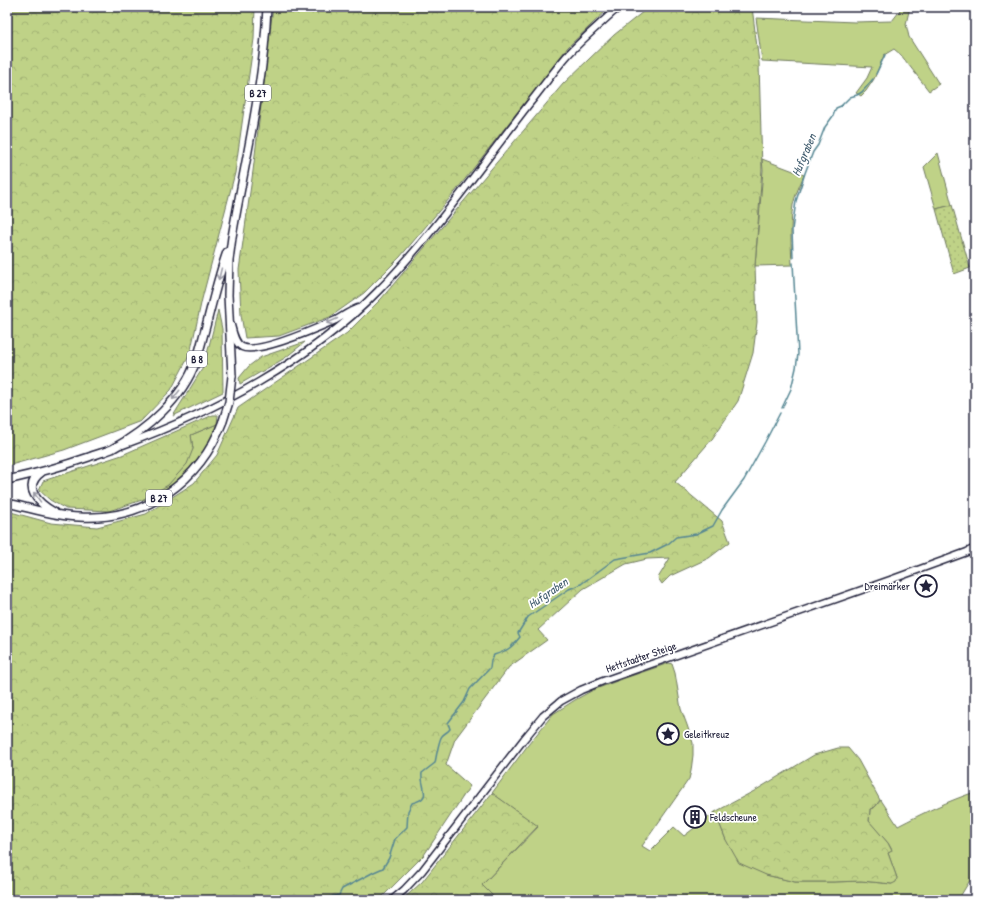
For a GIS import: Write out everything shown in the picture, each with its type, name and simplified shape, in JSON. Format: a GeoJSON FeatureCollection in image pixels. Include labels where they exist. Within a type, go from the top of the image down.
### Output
{"type":"FeatureCollection","features":[{"type":"Feature","properties":{"kind":"main road","name":"B 27"},"geometry":{"type":"LineString","coordinates":[[7,503],[64,516],[90,518],[113,516],[141,507],[164,496],[180,484],[198,467],[215,440],[224,421],[229,402],[232,376],[228,280],[232,237],[258,96],[267,7]]}},
{"type":"Feature","properties":{"kind":"main road"},"geometry":{"type":"LineString","coordinates":[[111,449],[143,438],[175,424],[262,380],[294,360],[345,322],[379,290],[424,239],[567,56],[620,7]]}},
{"type":"Feature","properties":{"kind":"main road","name":"B 8"},"geometry":{"type":"LineString","coordinates":[[7,480],[78,461],[111,449],[133,435],[155,418],[176,396],[188,379],[196,361],[222,267],[232,237]]}},
{"type":"Feature","properties":{"kind":"main road","name":"B 27"},"geometry":{"type":"LineString","coordinates":[[230,322],[238,343],[241,346],[250,349],[291,338],[322,326],[338,319],[366,303]]}},
{"type":"Feature","properties":{"kind":"main road"},"geometry":{"type":"LineString","coordinates":[[44,470],[34,479],[32,483],[34,493],[42,504],[54,512],[64,516]]}},
{"type":"Feature","properties":{"kind":"main road","name":"Hettstadter Steige"},"geometry":{"type":"LineString","coordinates":[[392,900],[422,871],[524,738],[543,716],[561,701],[580,690],[598,683],[890,580],[975,548]]}},
{"type":"Feature","properties":{"kind":"green space"},"geometry":{"type":"Polygon","coordinates":[[[7,7],[255,7],[254,39],[235,173],[202,299],[190,354],[171,390],[141,421],[64,450],[7,466],[7,7]]]}},
{"type":"Feature","properties":{"kind":"green space"},"geometry":{"type":"Polygon","coordinates":[[[273,7],[610,7],[568,47],[455,192],[400,257],[364,293],[330,317],[279,336],[245,338],[241,315],[239,270],[273,7]]]}},
{"type":"Feature","properties":{"kind":"green space"},"geometry":{"type":"Polygon","coordinates":[[[649,7],[752,7],[759,63],[762,169],[755,266],[757,322],[753,353],[738,401],[712,439],[675,482],[722,521],[730,542],[709,558],[670,576],[662,584],[658,578],[670,558],[647,559],[626,564],[583,589],[538,630],[547,640],[509,667],[455,739],[446,765],[470,786],[424,855],[378,900],[7,900],[7,511],[51,523],[97,527],[146,514],[194,483],[217,455],[238,408],[347,333],[381,299],[563,84],[614,35],[649,7]]]}},
{"type":"Feature","properties":{"kind":"green space"},"geometry":{"type":"Polygon","coordinates":[[[901,7],[910,7],[906,24],[909,37],[939,84],[929,91],[901,55],[894,49],[884,55],[874,79],[861,96],[856,93],[867,78],[872,67],[762,61],[756,18],[855,22],[892,21],[901,7]]]}},
{"type":"Feature","properties":{"kind":"green space"},"geometry":{"type":"Polygon","coordinates":[[[938,153],[952,205],[936,209],[924,167],[938,153]]]}},
{"type":"Feature","properties":{"kind":"green space"},"geometry":{"type":"Polygon","coordinates":[[[762,159],[804,175],[796,194],[792,212],[792,265],[755,266],[763,170],[762,159]]]}},
{"type":"Feature","properties":{"kind":"green space"},"geometry":{"type":"Polygon","coordinates":[[[952,205],[970,268],[954,274],[936,209],[952,205]]]}},
{"type":"Feature","properties":{"kind":"green space"},"geometry":{"type":"Polygon","coordinates":[[[218,310],[222,329],[223,392],[173,416],[204,366],[218,310]]]}},
{"type":"Feature","properties":{"kind":"green space"},"geometry":{"type":"Polygon","coordinates":[[[305,342],[285,358],[240,384],[239,378],[249,366],[261,357],[305,342]]]}},
{"type":"Feature","properties":{"kind":"green space"},"geometry":{"type":"Polygon","coordinates":[[[213,415],[218,415],[217,424],[191,435],[193,449],[187,464],[168,485],[142,500],[109,511],[66,509],[50,500],[39,490],[43,481],[122,455],[213,415]]]}},
{"type":"Feature","properties":{"kind":"green space"},"geometry":{"type":"Polygon","coordinates":[[[217,424],[211,439],[188,474],[171,488],[152,498],[142,500],[168,485],[193,449],[191,435],[217,424]]]}},
{"type":"Feature","properties":{"kind":"green space"},"geometry":{"type":"Polygon","coordinates":[[[669,663],[672,664],[675,673],[681,709],[693,743],[691,771],[689,779],[642,846],[650,851],[674,827],[684,836],[715,812],[726,840],[766,875],[795,882],[861,881],[892,884],[897,878],[888,853],[892,850],[888,843],[869,822],[870,809],[875,807],[881,800],[898,826],[955,799],[975,792],[975,872],[958,900],[497,900],[482,885],[538,827],[492,793],[553,714],[593,690],[669,663]]]}},
{"type":"Feature","properties":{"kind":"green space"},"geometry":{"type":"Polygon","coordinates":[[[838,748],[848,748],[858,760],[880,800],[875,807],[870,809],[869,821],[888,843],[892,851],[888,853],[897,878],[896,882],[892,884],[861,881],[795,882],[766,875],[739,863],[726,840],[715,812],[756,790],[814,755],[838,748]]]}},
{"type":"Feature","properties":{"kind":"green space"},"geometry":{"type":"Polygon","coordinates":[[[492,793],[538,826],[482,885],[497,900],[402,900],[422,882],[492,793]]]}},
{"type":"Feature","properties":{"kind":"waterway","name":"Hufgraben"},"geometry":{"type":"LineString","coordinates":[[876,74],[885,55]]}},
{"type":"Feature","properties":{"kind":"waterway","name":"Hufgraben"},"geometry":{"type":"LineString","coordinates":[[793,258],[792,230],[796,201],[813,152],[836,108],[841,106],[850,97],[862,92],[873,79]]}},
{"type":"Feature","properties":{"kind":"waterway","name":"Hufgraben"},"geometry":{"type":"LineString","coordinates":[[782,408],[791,389],[798,354],[793,263]]}},
{"type":"Feature","properties":{"kind":"waterway","name":"Hufgraben"},"geometry":{"type":"LineString","coordinates":[[328,900],[330,897],[339,895],[342,889],[383,868],[389,858],[395,839],[407,827],[408,811],[412,803],[423,798],[424,792],[422,773],[435,763],[441,738],[450,729],[448,723],[464,702],[470,689],[490,668],[491,660],[494,655],[509,648],[520,637],[518,633],[528,617],[569,589],[581,584],[615,559],[650,553],[668,544],[676,537],[696,534],[713,526],[722,510],[744,480],[780,413]]}},
{"type":"Feature","properties":{"kind":"place","name":"Dreimärker"},"geometry":{"type":"Point","coordinates":[926,586]}},
{"type":"Feature","properties":{"kind":"place","name":"Geleitkreuz"},"geometry":{"type":"Point","coordinates":[668,734]}},
{"type":"Feature","properties":{"kind":"place","name":"Feldscheune"},"geometry":{"type":"Point","coordinates":[695,817]}}]}
